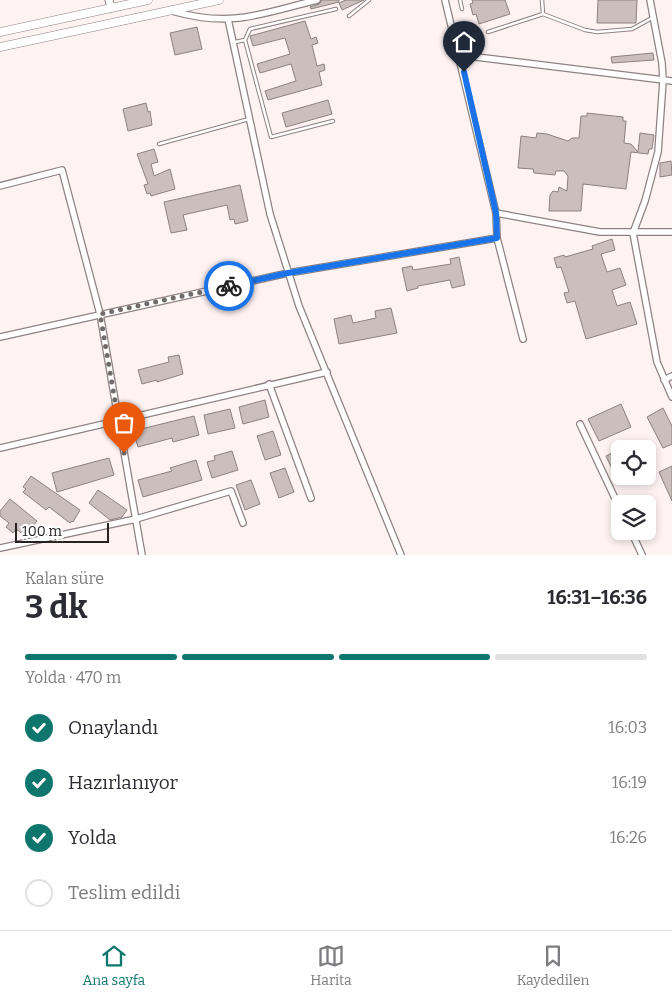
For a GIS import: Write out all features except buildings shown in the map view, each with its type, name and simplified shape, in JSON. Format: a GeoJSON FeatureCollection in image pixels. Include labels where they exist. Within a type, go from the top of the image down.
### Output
{"type":"FeatureCollection","features":[{"type":"Feature","properties":{"kind":"main road"},"geometry":{"type":"LineString","coordinates":[[0,32],[110,4],[148,0]]}},
{"type":"Feature","properties":{"kind":"main road"},"geometry":{"type":"LineString","coordinates":[[0,47],[219,0]]}},
{"type":"Feature","properties":{"kind":"street"},"geometry":{"type":"LineString","coordinates":[[170,10],[200,19],[228,20],[249,18],[317,0]]}},
{"type":"Feature","properties":{"kind":"street"},"geometry":{"type":"LineString","coordinates":[[445,0],[460,55],[496,213],[497,238],[523,339]]}},
{"type":"Feature","properties":{"kind":"street"},"geometry":{"type":"LineString","coordinates":[[650,0],[662,63],[663,80],[658,152],[645,201],[633,233],[658,362],[672,397]]}},
{"type":"Feature","properties":{"kind":"street"},"geometry":{"type":"LineString","coordinates":[[228,20],[251,119],[270,214],[288,273],[326,372],[401,555]]}},
{"type":"Feature","properties":{"kind":"street"},"geometry":{"type":"LineString","coordinates":[[460,55],[672,81]]}},
{"type":"Feature","properties":{"kind":"street"},"geometry":{"type":"LineString","coordinates":[[0,186],[62,170],[100,314],[142,555]]}},
{"type":"Feature","properties":{"kind":"street"},"geometry":{"type":"LineString","coordinates":[[496,213],[600,232],[672,232]]}},
{"type":"Feature","properties":{"kind":"street"},"geometry":{"type":"LineString","coordinates":[[0,337],[288,273],[497,238]]}},
{"type":"Feature","properties":{"kind":"street"},"geometry":{"type":"LineString","coordinates":[[0,448],[326,372]]}},
{"type":"Feature","properties":{"kind":"street"},"geometry":{"type":"LineString","coordinates":[[664,380],[672,376]]}},
{"type":"Feature","properties":{"kind":"street"},"geometry":{"type":"LineString","coordinates":[[269,384],[311,498]]}},
{"type":"Feature","properties":{"kind":"street"},"geometry":{"type":"LineString","coordinates":[[580,424],[613,495]]}},
{"type":"Feature","properties":{"kind":"street"},"geometry":{"type":"LineString","coordinates":[[0,548],[136,519],[231,491],[243,523]]}},
{"type":"Feature","properties":{"kind":"street"},"geometry":{"type":"LineString","coordinates":[[635,540],[642,555]]}},
{"type":"Feature","properties":{"kind":"lane"},"geometry":{"type":"LineString","coordinates":[[349,16],[369,0]]}},
{"type":"Feature","properties":{"kind":"lane"},"geometry":{"type":"LineString","coordinates":[[460,0],[462,9]]}},
{"type":"Feature","properties":{"kind":"lane"},"geometry":{"type":"LineString","coordinates":[[542,0],[543,14]]}},
{"type":"Feature","properties":{"kind":"lane"},"geometry":{"type":"LineString","coordinates":[[333,120],[271,137],[245,40],[250,29],[336,9]]}},
{"type":"Feature","properties":{"kind":"lane"},"geometry":{"type":"LineString","coordinates":[[488,32],[543,14],[585,30],[604,32],[632,29],[653,17]]}},
{"type":"Feature","properties":{"kind":"lane"},"geometry":{"type":"LineString","coordinates":[[233,42],[245,40]]}},
{"type":"Feature","properties":{"kind":"lane"},"geometry":{"type":"LineString","coordinates":[[158,144],[251,119]]}},
{"type":"Feature","properties":{"kind":"way so far"},"geometry":{"type":"LineString","coordinates":[[124,453],[100,314],[229,286]]}},
{"type":"Feature","properties":{"kind":"route"},"geometry":{"type":"LineString","coordinates":[[229,286],[288,273],[497,238],[496,213],[464,72]]}}]}
